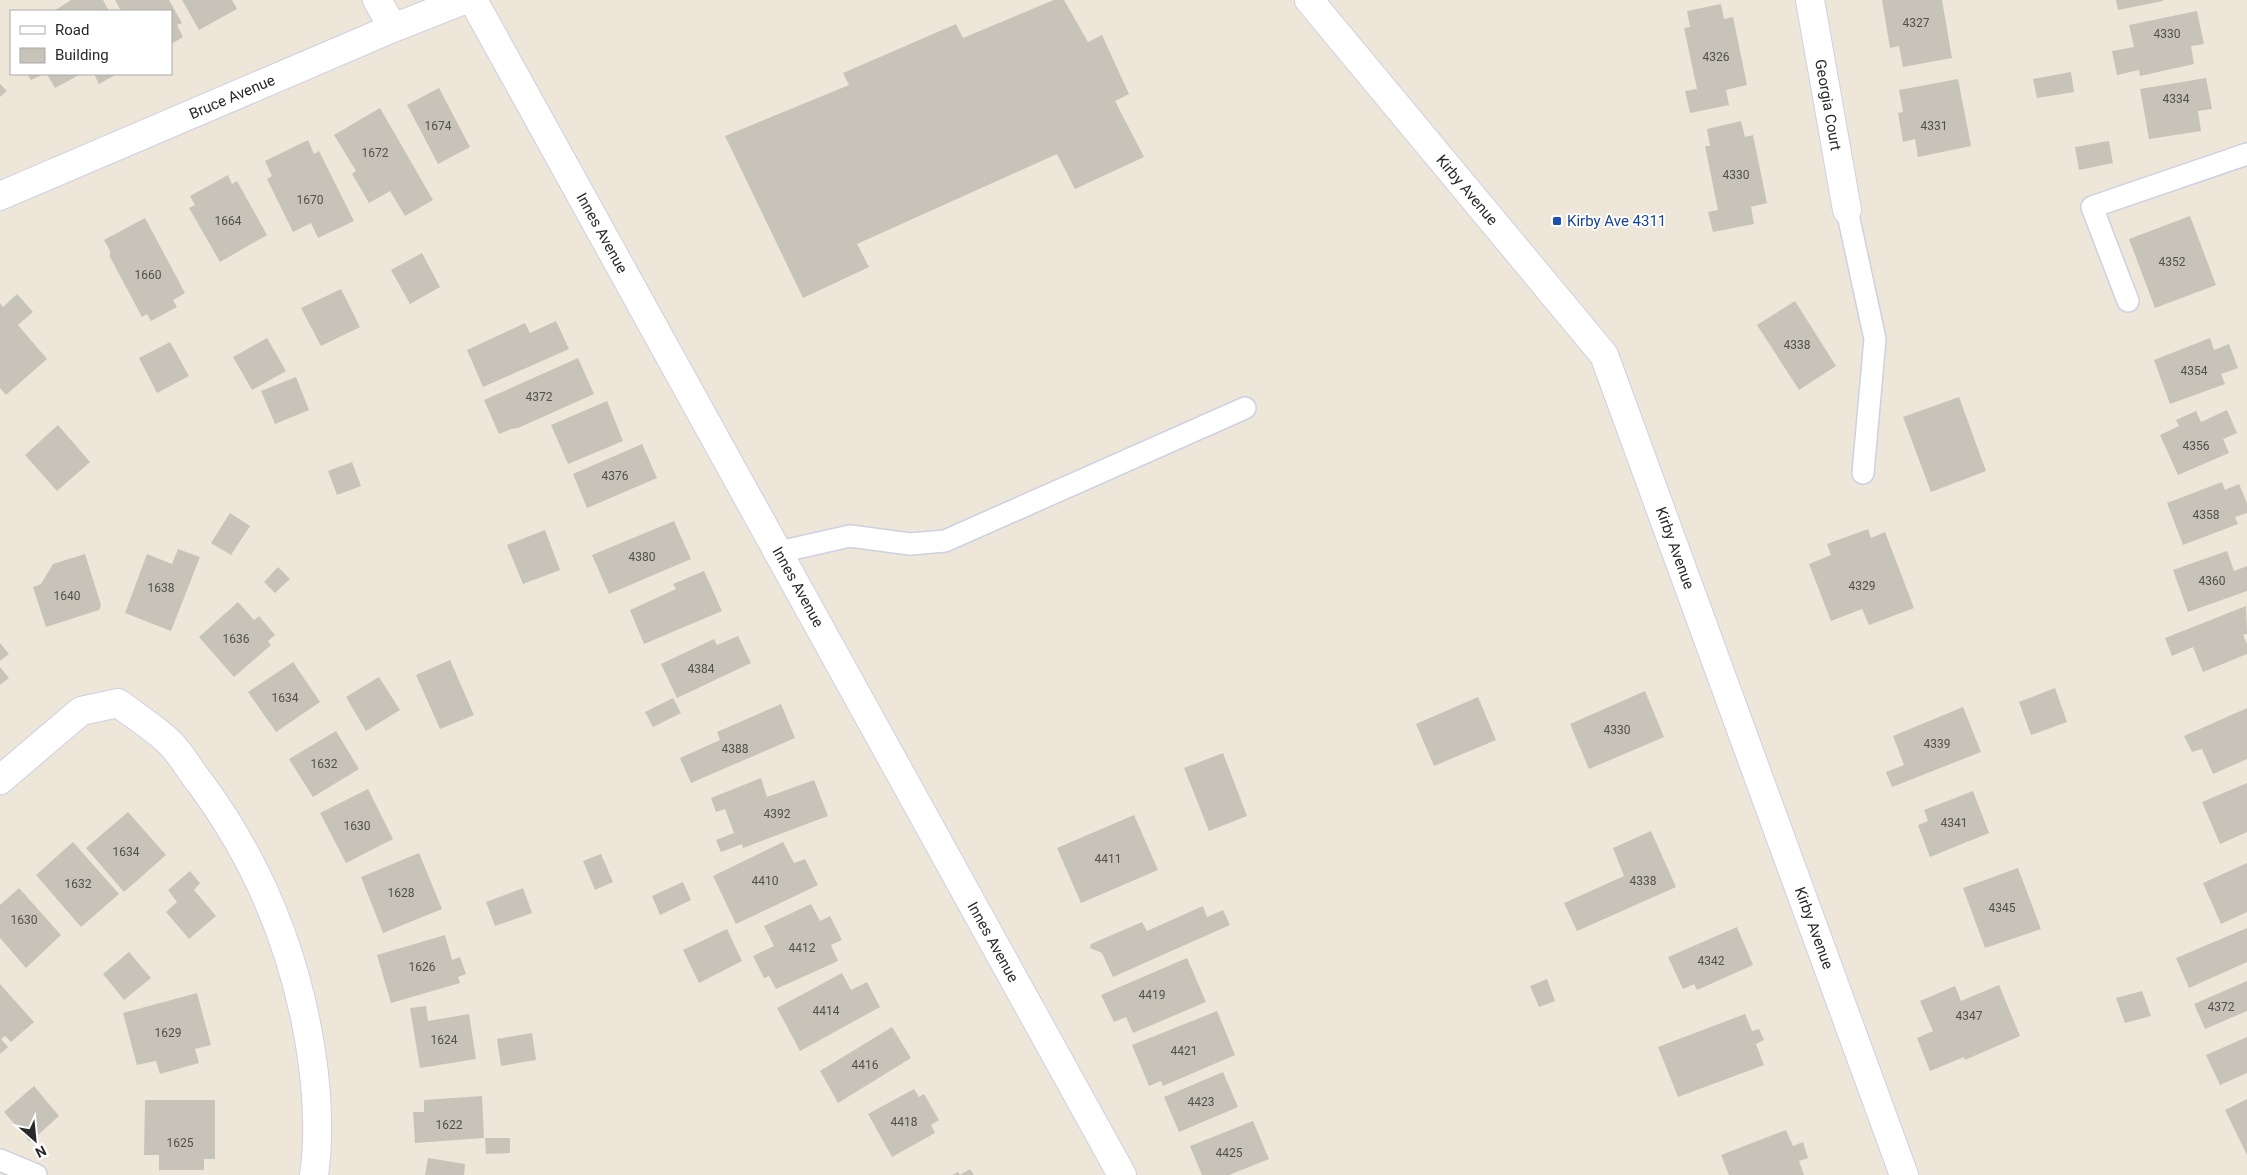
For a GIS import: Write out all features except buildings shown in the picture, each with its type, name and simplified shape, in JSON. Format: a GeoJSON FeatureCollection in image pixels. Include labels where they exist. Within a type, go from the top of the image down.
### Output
{"type":"FeatureCollection","features":[{"type":"Feature","properties":{"kind":"street"},"geometry":{"type":"LineString","coordinates":[[377,0],[392,28]]}},
{"type":"Feature","properties":{"kind":"street","name":"Bruce Avenue"},"geometry":{"type":"LineString","coordinates":[[0,196],[392,28],[464,0]]}},
{"type":"Feature","properties":{"kind":"street","name":"Innes Avenue"},"geometry":{"type":"LineString","coordinates":[[473,0],[1122,1175]]}},
{"type":"Feature","properties":{"kind":"street","name":"Kirby Avenue"},"geometry":{"type":"LineString","coordinates":[[1308,0],[1604,355],[1904,1175]]}},
{"type":"Feature","properties":{"kind":"street","name":"Georgia Court"},"geometry":{"type":"LineString","coordinates":[[1810,0],[1847,210]]}},
{"type":"Feature","properties":{"kind":"street"},"geometry":{"type":"LineString","coordinates":[[0,780],[81,710],[118,702],[170,743],[223,814],[258,876],[285,941],[304,1010],[315,1081],[317,1152],[314,1175]]}},
{"type":"Feature","properties":{"kind":"lane"},"geometry":{"type":"LineString","coordinates":[[2128,300],[2092,207],[2247,154]]}},
{"type":"Feature","properties":{"kind":"lane"},"geometry":{"type":"LineString","coordinates":[[1847,210],[1875,339],[1862,472]]}},
{"type":"Feature","properties":{"kind":"lane"},"geometry":{"type":"LineString","coordinates":[[779,552],[850,536],[910,544],[945,541],[1245,408]]}},
{"type":"Feature","properties":{"kind":"lane"},"geometry":{"type":"LineString","coordinates":[[6,1166],[36,1175]]}},
{"type":"Feature","properties":{"kind":"place","name":"Kirby Ave 4311"},"geometry":{"type":"Point","coordinates":[1557,221]}}]}
